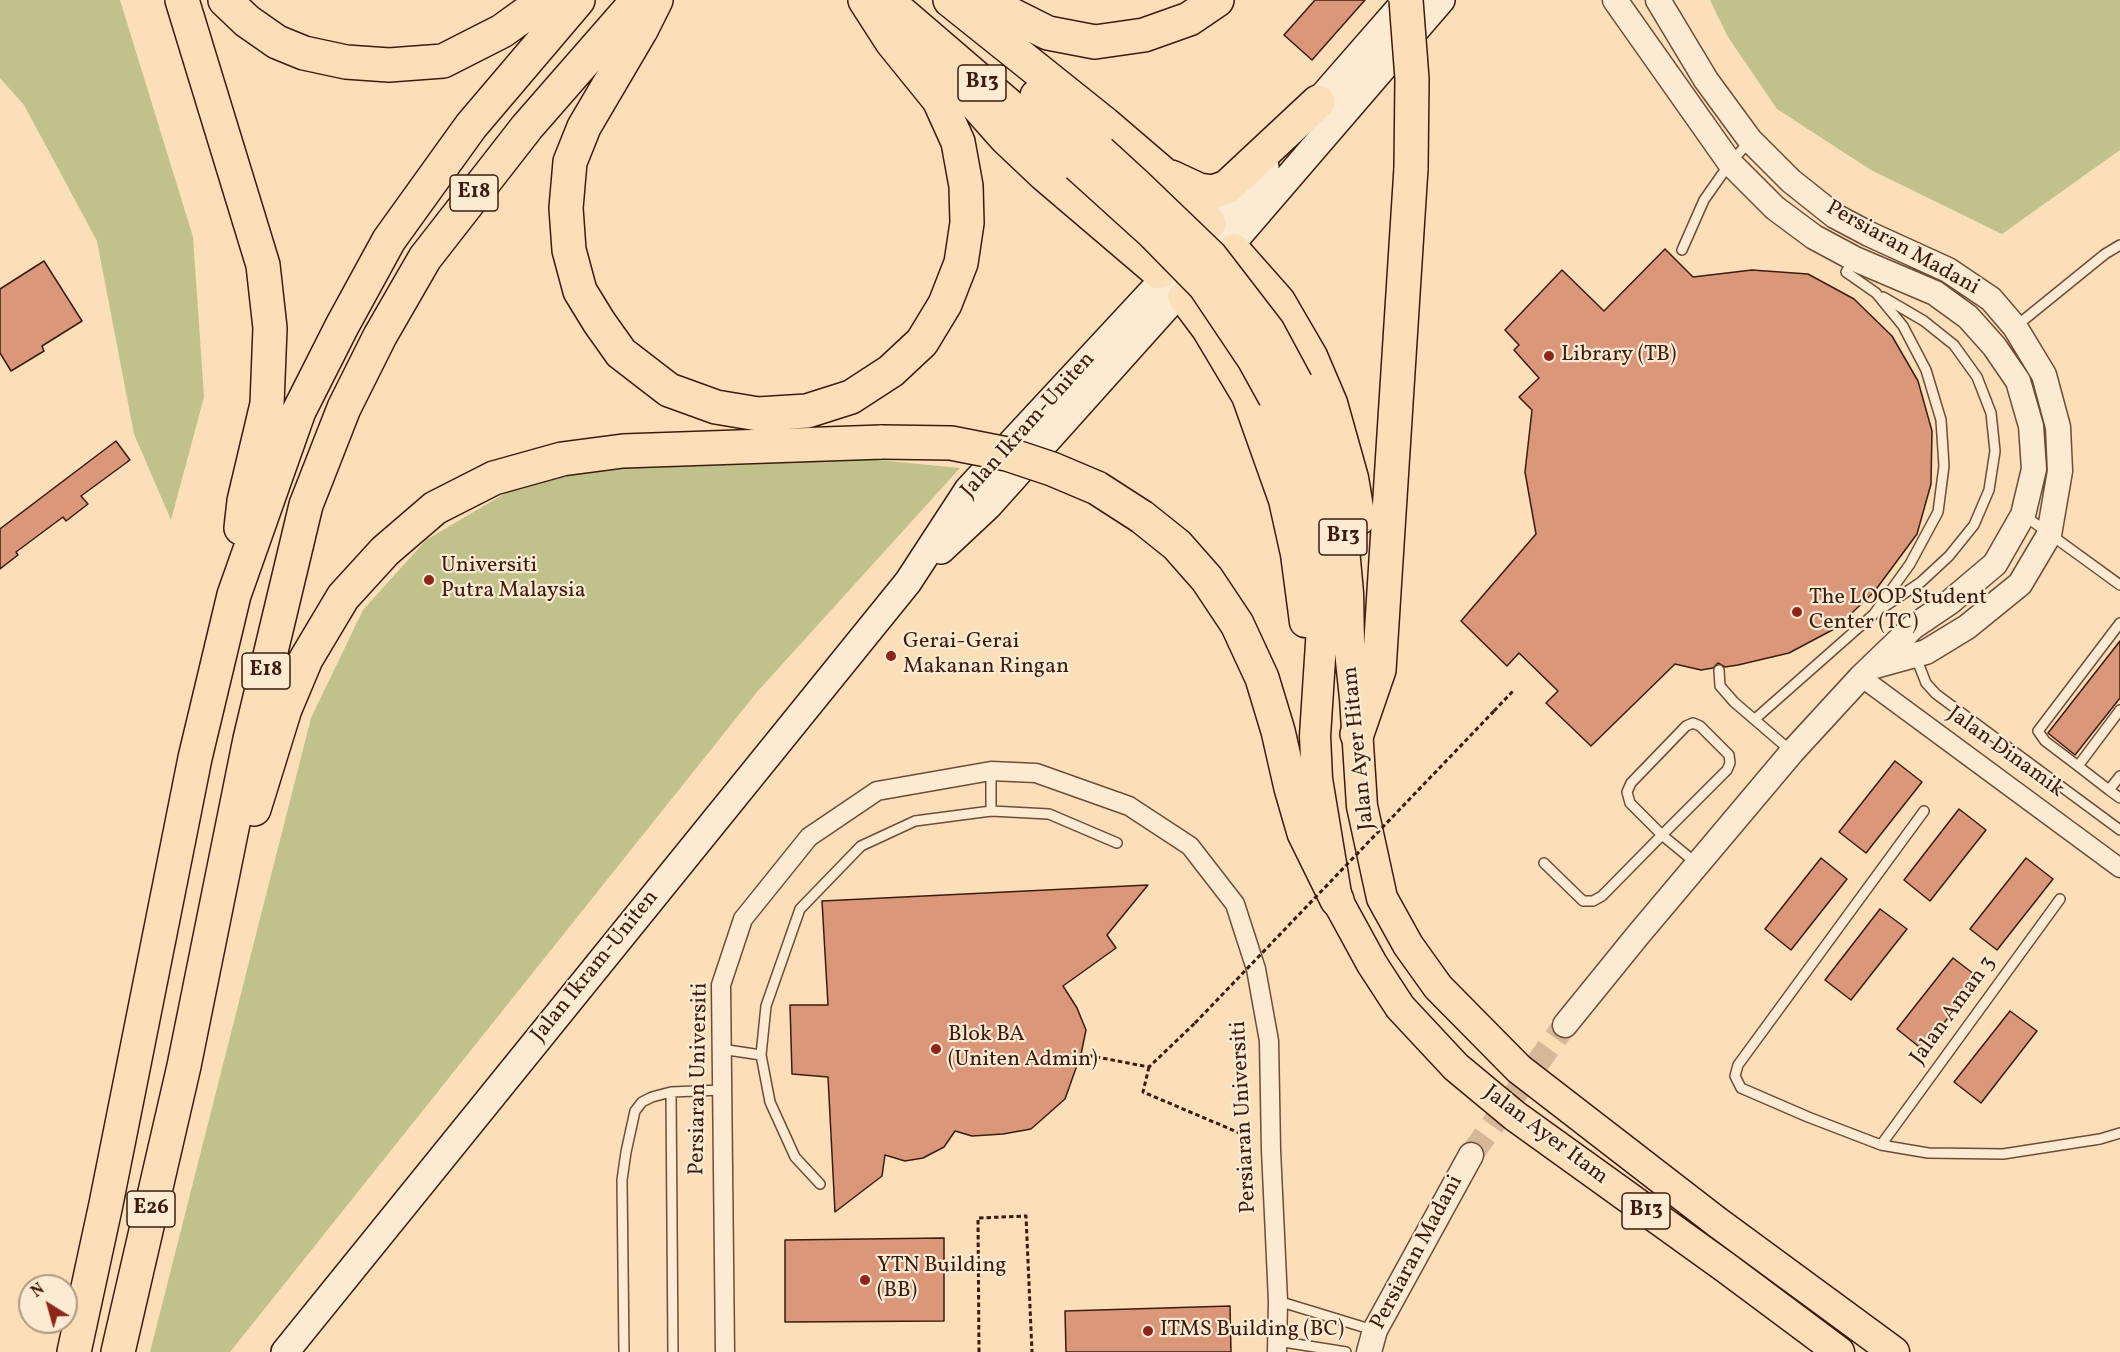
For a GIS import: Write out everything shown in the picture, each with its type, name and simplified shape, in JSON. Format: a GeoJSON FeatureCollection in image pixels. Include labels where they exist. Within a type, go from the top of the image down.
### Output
{"type":"FeatureCollection","features":[{"type":"Feature","properties":{"kind":"highway"},"geometry":{"type":"LineString","coordinates":[[182,0],[263,265],[270,328],[267,404],[244,501],[234,595]]}},
{"type":"Feature","properties":{"kind":"highway"},"geometry":{"type":"LineString","coordinates":[[225,0],[247,21],[277,42],[304,53],[346,62],[389,65],[443,61],[502,31],[545,0]]}},
{"type":"Feature","properties":{"kind":"highway","name":"E18"},"geometry":{"type":"LineString","coordinates":[[135,1057],[195,759],[234,595],[299,411],[389,240],[471,126],[578,0]]}},
{"type":"Feature","properties":{"kind":"highway","name":"E18"},"geometry":{"type":"LineString","coordinates":[[184,1065],[250,739],[306,505],[344,408],[380,336],[425,258],[527,127],[638,0]]}},
{"type":"Feature","properties":{"kind":"highway"},"geometry":{"type":"LineString","coordinates":[[656,0],[584,127],[570,162],[566,208],[569,250],[580,291],[621,353],[669,390],[716,407],[758,414],[807,411],[850,397],[891,371],[922,342],[945,304],[961,263],[967,223],[966,186],[958,142],[939,100],[892,42],[865,0]]}},
{"type":"Feature","properties":{"kind":"highway"},"geometry":{"type":"LineString","coordinates":[[885,0],[903,27],[1006,138],[1171,286]]}},
{"type":"Feature","properties":{"kind":"highway","name":"B13"},"geometry":{"type":"LineString","coordinates":[[885,0],[1089,159],[1136,184],[1211,257],[1268,331],[1285,390]]}},
{"type":"Feature","properties":{"kind":"highway","name":"B13"},"geometry":{"type":"LineString","coordinates":[[930,0],[1089,159]]}},
{"type":"Feature","properties":{"kind":"highway"},"geometry":{"type":"LineString","coordinates":[[950,0],[1161,172],[1223,236]]}},
{"type":"Feature","properties":{"kind":"highway"},"geometry":{"type":"LineString","coordinates":[[982,0],[1048,33],[1095,42],[1144,35],[1189,19],[1216,0]]}},
{"type":"Feature","properties":{"kind":"highway"},"geometry":{"type":"LineString","coordinates":[[1357,734],[1379,670],[1411,168],[1412,79],[1406,0]]}},
{"type":"Feature","properties":{"kind":"highway"},"geometry":{"type":"LineString","coordinates":[[1161,172],[1199,190],[1213,192],[1227,187],[1318,102]]}},
{"type":"Feature","properties":{"kind":"highway"},"geometry":{"type":"LineString","coordinates":[[210,940],[264,780],[285,709],[306,659],[343,597],[385,551],[435,508],[494,478],[562,459],[623,451],[882,442],[951,443],[1007,454],[1052,469],[1097,488],[1142,517],[1177,545],[1208,579],[1237,624],[1262,678],[1304,833],[1337,900]]}},
{"type":"Feature","properties":{"kind":"highway","name":"E26"},"geometry":{"type":"LineString","coordinates":[[74,1352],[135,1057]]}},
{"type":"Feature","properties":{"kind":"highway","name":"E26"},"geometry":{"type":"LineString","coordinates":[[118,1352],[184,1065]]}},
{"type":"Feature","properties":{"kind":"main road"},"geometry":{"type":"LineString","coordinates":[[1223,236],[1318,102],[1406,0]]}},
{"type":"Feature","properties":{"kind":"main road"},"geometry":{"type":"LineString","coordinates":[[1223,236],[1441,0]]}},
{"type":"Feature","properties":{"kind":"main road"},"geometry":{"type":"LineString","coordinates":[[1316,701],[1306,678],[1305,615],[1296,554],[1284,500],[1247,396],[1207,329],[1171,286],[1158,260],[1160,248],[1166,237],[1185,223],[1197,221],[1223,236],[1280,301],[1312,356],[1332,403],[1350,468],[1366,573],[1364,668],[1355,698]]}},
{"type":"Feature","properties":{"kind":"main road"},"geometry":{"type":"LineString","coordinates":[[1171,286],[1195,299],[1207,298],[1218,293],[1228,284],[1234,274],[1236,262],[1223,236]]}},
{"type":"Feature","properties":{"kind":"main road","name":"Jalan Ikram-Uniten"},"geometry":{"type":"LineString","coordinates":[[285,1352],[908,582],[968,490],[1171,286]]}},
{"type":"Feature","properties":{"kind":"main road","name":"Jalan Ayer Hitam"},"geometry":{"type":"LineString","coordinates":[[1285,390],[1320,441],[1334,489],[1343,538],[1348,593],[1349,642],[1362,806],[1382,898],[1407,945],[1438,987],[1519,1069]]}},
{"type":"Feature","properties":{"kind":"main road","name":"Jalan Ayer Hitam"},"geometry":{"type":"LineString","coordinates":[[1285,390],[1299,459],[1312,504],[1320,554],[1323,612],[1316,701],[1317,778],[1337,900],[1372,964],[1400,1007],[1456,1067]]}},
{"type":"Feature","properties":{"kind":"main road","name":"Jalan Ayer Itam"},"geometry":{"type":"LineString","coordinates":[[1456,1067],[1515,1116],[1839,1352]]}},
{"type":"Feature","properties":{"kind":"main road","name":"Jalan Ayer Itam"},"geometry":{"type":"LineString","coordinates":[[1519,1069],[1717,1222],[1894,1352]]}},
{"type":"Feature","properties":{"kind":"street","name":"Persiaran Madani"},"geometry":{"type":"LineString","coordinates":[[1615,0],[1730,163],[1774,208],[1814,237],[1855,259],[1935,293],[1968,317],[1994,346],[2018,381],[2031,426],[2034,469],[2023,515],[1995,564],[1950,602],[1912,627],[1867,672]]}},
{"type":"Feature","properties":{"kind":"street","name":"Persiaran Madani"},"geometry":{"type":"LineString","coordinates":[[1661,5],[1706,80],[1750,140],[1791,182],[1835,216],[1948,270],[1991,299],[2015,327],[2044,375],[2058,427],[2060,471],[2049,535],[2020,584],[1967,627],[1926,652],[1867,672]]}},
{"type":"Feature","properties":{"kind":"street"},"geometry":{"type":"LineString","coordinates":[[1634,27],[1661,5]]}},
{"type":"Feature","properties":{"kind":"street"},"geometry":{"type":"LineString","coordinates":[[1855,259],[1869,234]]}},
{"type":"Feature","properties":{"kind":"street"},"geometry":{"type":"LineString","coordinates":[[1994,346],[2015,327]]}},
{"type":"Feature","properties":{"kind":"street"},"geometry":{"type":"LineString","coordinates":[[1566,1025],[1792,752],[1867,672]]}},
{"type":"Feature","properties":{"kind":"street","name":"Jalan Dinamik"},"geometry":{"type":"LineString","coordinates":[[1867,672],[2120,868]]}},
{"type":"Feature","properties":{"kind":"street","name":"Persiaran Universiti"},"geometry":{"type":"LineString","coordinates":[[724,1352],[721,985],[743,919],[809,837],[878,791],[991,771],[1036,773],[1129,806],[1190,846],[1235,904],[1256,969],[1269,1041],[1278,1301],[1277,1346]]}},
{"type":"Feature","properties":{"kind":"street","name":"Persiaran Madani"},"geometry":{"type":"LineString","coordinates":[[1372,1341],[1471,1155]]}},
{"type":"Feature","properties":{"kind":"lane"},"geometry":{"type":"LineString","coordinates":[[1682,250],[1704,200],[1730,163],[1750,140]]}},
{"type":"Feature","properties":{"kind":"lane"},"geometry":{"type":"LineString","coordinates":[[2015,327],[2105,254],[2120,245]]}},
{"type":"Feature","properties":{"kind":"lane"},"geometry":{"type":"LineString","coordinates":[[1755,719],[1874,614],[1921,582],[1949,556],[1974,525],[1989,490],[1995,451],[1991,413],[1977,377],[1954,345],[1924,321],[1857,282],[1846,272],[1855,259]]}},
{"type":"Feature","properties":{"kind":"lane"},"geometry":{"type":"LineString","coordinates":[[1874,614],[1910,564],[1938,512],[1944,466],[1941,420],[1926,370],[1903,326],[1876,293]]}},
{"type":"Feature","properties":{"kind":"lane"},"geometry":{"type":"LineString","coordinates":[[2023,515],[2120,585]]}},
{"type":"Feature","properties":{"kind":"lane"},"geometry":{"type":"LineString","coordinates":[[2120,624],[2038,731],[2045,741],[2120,798]]}},
{"type":"Feature","properties":{"kind":"lane"},"geometry":{"type":"LineString","coordinates":[[1915,655],[1926,683],[1936,694],[2120,830]]}},
{"type":"Feature","properties":{"kind":"lane"},"geometry":{"type":"LineString","coordinates":[[1719,670],[1720,686],[1734,702],[1792,752]]}},
{"type":"Feature","properties":{"kind":"lane"},"geometry":{"type":"LineString","coordinates":[[2078,766],[2120,710]]}},
{"type":"Feature","properties":{"kind":"lane"},"geometry":{"type":"LineString","coordinates":[[1544,863],[1583,901],[1593,901],[1602,896],[1662,835],[1727,770],[1730,763],[1729,755],[1700,726],[1693,723],[1686,726],[1630,783],[1627,792],[1630,802],[1662,835],[1698,864]]}},
{"type":"Feature","properties":{"kind":"lane"},"geometry":{"type":"LineString","coordinates":[[991,771],[991,811]]}},
{"type":"Feature","properties":{"kind":"lane"},"geometry":{"type":"LineString","coordinates":[[2109,790],[2120,776]]}},
{"type":"Feature","properties":{"kind":"lane"},"geometry":{"type":"LineString","coordinates":[[820,1184],[795,1157],[770,1102],[761,1055],[766,1006],[800,909],[861,846],[915,821],[991,811],[1049,813],[1117,843]]}},
{"type":"Feature","properties":{"kind":"lane"},"geometry":{"type":"LineString","coordinates":[[1924,811],[1738,1065],[1735,1076],[1741,1088],[1881,1145],[1928,1153],[2003,1154],[2100,1139],[2120,1133]]}},
{"type":"Feature","properties":{"kind":"lane","name":"Jalan Aman 3"},"geometry":{"type":"LineString","coordinates":[[1881,1145],[2060,899]]}},
{"type":"Feature","properties":{"kind":"lane"},"geometry":{"type":"LineString","coordinates":[[721,1049],[761,1055]]}},
{"type":"Feature","properties":{"kind":"lane"},"geometry":{"type":"LineString","coordinates":[[624,1352],[622,1180],[635,1111],[642,1102],[652,1096],[671,1092],[722,1090]]}},
{"type":"Feature","properties":{"kind":"lane"},"geometry":{"type":"LineString","coordinates":[[671,1092],[673,1352]]}},
{"type":"Feature","properties":{"kind":"lane"},"geometry":{"type":"LineString","coordinates":[[1278,1301],[1372,1341]]}},
{"type":"Feature","properties":{"kind":"lane"},"geometry":{"type":"LineString","coordinates":[[1277,1346],[1346,1352]]}},
{"type":"Feature","properties":{"kind":"path"},"geometry":{"type":"LineString","coordinates":[[1242,1134],[1143,1092],[1149,1067],[1195,1023],[1514,690]]}},
{"type":"Feature","properties":{"kind":"path"},"geometry":{"type":"LineString","coordinates":[[1081,1054],[1149,1067]]}},
{"type":"Feature","properties":{"kind":"path"},"geometry":{"type":"LineString","coordinates":[[979,1352],[978,1218],[1026,1216],[1032,1352]]}},
{"type":"Feature","properties":{"kind":"green space"},"geometry":{"type":"Polygon","coordinates":[[[0,0],[120,0],[193,237],[204,397],[171,520],[134,434],[97,241],[24,105],[0,78],[0,0]]]}},
{"type":"Feature","properties":{"kind":"green space"},"geometry":{"type":"Polygon","coordinates":[[[1710,0],[2120,0],[2120,150],[2002,234],[1871,170],[1777,109],[1728,37],[1710,0]]]}},
{"type":"Feature","properties":{"kind":"green space"},"geometry":{"type":"Polygon","coordinates":[[[712,457],[868,459],[960,468],[757,692],[230,1352],[150,1352],[311,718],[363,610],[426,540],[509,491],[588,467],[712,457]]]}},
{"type":"Feature","properties":{"kind":"building"},"geometry":{"type":"Polygon","coordinates":[[[1315,0],[1365,0],[1312,60],[1284,35],[1315,0]]]}},
{"type":"Feature","properties":{"kind":"building"},"geometry":{"type":"Polygon","coordinates":[[[1665,249],[1693,277],[1752,270],[1808,274],[1854,299],[1892,336],[1918,381],[1932,431],[1931,484],[1917,534],[1874,592],[1836,628],[1789,653],[1738,665],[1725,667],[1718,663],[1713,668],[1701,670],[1675,664],[1591,746],[1546,703],[1558,691],[1519,653],[1507,666],[1461,621],[1536,534],[1525,472],[1532,410],[1519,397],[1539,378],[1514,350],[1519,345],[1505,330],[1562,270],[1604,311],[1665,249]]]}},
{"type":"Feature","properties":{"kind":"building"},"geometry":{"type":"Polygon","coordinates":[[[44,261],[82,321],[42,346],[44,351],[11,371],[0,353],[0,289],[44,261]]]}},
{"type":"Feature","properties":{"kind":"building"},"geometry":{"type":"Polygon","coordinates":[[[116,441],[130,460],[81,496],[88,504],[66,521],[63,517],[16,552],[18,555],[0,569],[0,529],[116,441]]]}},
{"type":"Feature","properties":{"kind":"building"},"geometry":{"type":"Polygon","coordinates":[[[2120,641],[2120,698],[2075,755],[2048,733],[2120,641]]]}},
{"type":"Feature","properties":{"kind":"building"},"geometry":{"type":"Polygon","coordinates":[[[1895,761],[1922,782],[1866,853],[1839,832],[1895,761]]]}},
{"type":"Feature","properties":{"kind":"building"},"geometry":{"type":"Polygon","coordinates":[[[1959,809],[1986,830],[1930,901],[1904,880],[1959,809]]]}},
{"type":"Feature","properties":{"kind":"building"},"geometry":{"type":"Polygon","coordinates":[[[1821,858],[1847,879],[1791,950],[1765,929],[1821,858]]]}},
{"type":"Feature","properties":{"kind":"building"},"geometry":{"type":"Polygon","coordinates":[[[2026,858],[2053,879],[1997,950],[1970,929],[2026,858]]]}},
{"type":"Feature","properties":{"kind":"building","name":"Blok BA (Uniten Admin)"},"geometry":{"type":"Polygon","coordinates":[[[1148,885],[1107,935],[1116,948],[1063,986],[1077,1008],[1086,1030],[1081,1054],[1065,1099],[1031,1129],[972,1136],[955,1131],[944,1147],[923,1158],[905,1161],[885,1155],[882,1176],[835,1212],[828,1077],[792,1074],[790,1005],[828,1005],[822,901],[1148,885]]]}},
{"type":"Feature","properties":{"kind":"building"},"geometry":{"type":"Polygon","coordinates":[[[1880,909],[1907,929],[1851,1000],[1825,980],[1880,909]]]}},
{"type":"Feature","properties":{"kind":"building"},"geometry":{"type":"Polygon","coordinates":[[[1953,958],[1979,978],[1923,1050],[1897,1029],[1953,958]]]}},
{"type":"Feature","properties":{"kind":"building"},"geometry":{"type":"Polygon","coordinates":[[[2010,1011],[2037,1031],[1981,1103],[1954,1082],[2010,1011]]]}},
{"type":"Feature","properties":{"kind":"building","name":"YTN Building (BB)"},"geometry":{"type":"Polygon","coordinates":[[[944,1238],[944,1321],[785,1322],[785,1240],[944,1238]]]}},
{"type":"Feature","properties":{"kind":"building","name":"ITMS Building (BC)"},"geometry":{"type":"Polygon","coordinates":[[[1230,1306],[1231,1352],[1066,1352],[1065,1311],[1230,1306]]]}},
{"type":"Feature","properties":{"kind":"tunnel"},"geometry":{"type":"LineString","coordinates":[[1471,1155],[1565,1025]]}},
{"type":"Feature","properties":{"kind":"place","name":"Library (TB)"},"geometry":{"type":"Point","coordinates":[1549,356]}},
{"type":"Feature","properties":{"kind":"place","name":"Universiti Putra Malaysia"},"geometry":{"type":"Point","coordinates":[429,580]}},
{"type":"Feature","properties":{"kind":"place","name":"The LOOP Student Center (TC)"},"geometry":{"type":"Point","coordinates":[1797,612]}},
{"type":"Feature","properties":{"kind":"place","name":"Gerai-Gerai Makanan Ringan"},"geometry":{"type":"Point","coordinates":[891,656]}},
{"type":"Feature","properties":{"kind":"place","name":"Blok BA (Uniten Admin)"},"geometry":{"type":"Point","coordinates":[936,1049]}},
{"type":"Feature","properties":{"kind":"place","name":"YTN Building (BB)"},"geometry":{"type":"Point","coordinates":[865,1280]}},
{"type":"Feature","properties":{"kind":"place","name":"ITMS Building (BC)"},"geometry":{"type":"Point","coordinates":[1148,1331]}}]}
